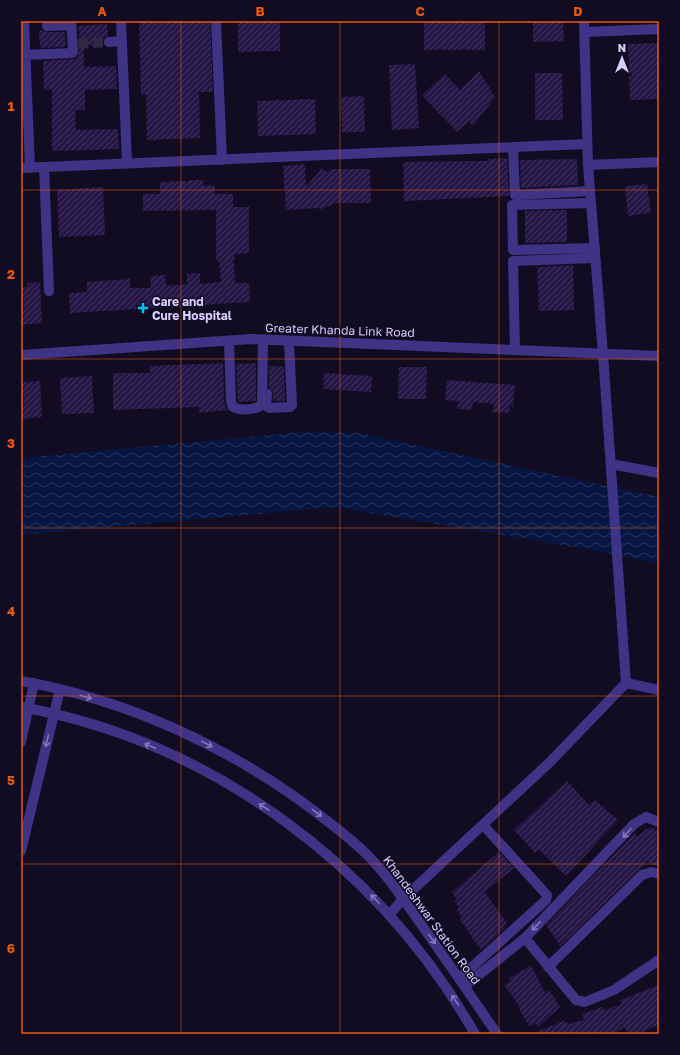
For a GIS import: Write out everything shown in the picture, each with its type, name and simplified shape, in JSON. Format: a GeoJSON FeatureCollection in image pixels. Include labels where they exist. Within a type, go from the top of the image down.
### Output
{"type":"FeatureCollection","features":[{"type":"Feature","properties":{"kind":"street"},"geometry":{"type":"LineString","coordinates":[[24,21],[26,55],[24,72],[26,168],[126,162],[222,160],[587,144]]}},
{"type":"Feature","properties":{"kind":"street"},"geometry":{"type":"LineString","coordinates":[[121,21],[126,162]]}},
{"type":"Feature","properties":{"kind":"street"},"geometry":{"type":"LineString","coordinates":[[216,21],[222,160]]}},
{"type":"Feature","properties":{"kind":"street"},"geometry":{"type":"LineString","coordinates":[[390,914],[403,899],[484,826],[550,762],[626,683],[588,165],[584,21]]}},
{"type":"Feature","properties":{"kind":"street"},"geometry":{"type":"LineString","coordinates":[[26,55],[72,53],[73,22]]}},
{"type":"Feature","properties":{"kind":"street"},"geometry":{"type":"LineString","coordinates":[[47,26],[73,22]]}},
{"type":"Feature","properties":{"kind":"street"},"geometry":{"type":"LineString","coordinates":[[73,22],[78,44]]}},
{"type":"Feature","properties":{"kind":"street"},"geometry":{"type":"LineString","coordinates":[[585,32],[659,29]]}},
{"type":"Feature","properties":{"kind":"street"},"geometry":{"type":"LineString","coordinates":[[109,42],[122,41]]}},
{"type":"Feature","properties":{"kind":"street"},"geometry":{"type":"LineString","coordinates":[[512,148],[515,195],[590,191]]}},
{"type":"Feature","properties":{"kind":"street"},"geometry":{"type":"LineString","coordinates":[[588,165],[659,162]]}},
{"type":"Feature","properties":{"kind":"street"},"geometry":{"type":"LineString","coordinates":[[44,167],[49,291]]}},
{"type":"Feature","properties":{"kind":"street"},"geometry":{"type":"LineString","coordinates":[[591,203],[512,204],[513,250],[595,253]]}},
{"type":"Feature","properties":{"kind":"street"},"geometry":{"type":"LineString","coordinates":[[515,350],[513,261],[595,253]]}},
{"type":"Feature","properties":{"kind":"street"},"geometry":{"type":"LineString","coordinates":[[229,341],[231,402],[233,407],[241,409],[258,408],[262,405],[265,340]]}},
{"type":"Feature","properties":{"kind":"street"},"geometry":{"type":"LineString","coordinates":[[265,340],[266,405],[269,408],[290,407],[292,405],[289,341]]}},
{"type":"Feature","properties":{"kind":"street","name":"Greater Khanda Link Road"},"geometry":{"type":"LineString","coordinates":[[21,355],[229,341],[265,340],[659,356]]}},
{"type":"Feature","properties":{"kind":"street"},"geometry":{"type":"LineString","coordinates":[[611,464],[659,473]]}},
{"type":"Feature","properties":{"kind":"street","name":"Khandeshwar Station Road"},"geometry":{"type":"LineString","coordinates":[[21,681],[60,689],[110,704],[158,721],[205,743],[250,767],[293,795],[334,826],[373,860],[403,899],[497,1034]]}},
{"type":"Feature","properties":{"kind":"street"},"geometry":{"type":"LineString","coordinates":[[626,683],[659,690]]}},
{"type":"Feature","properties":{"kind":"street"},"geometry":{"type":"LineString","coordinates":[[21,742],[25,708],[34,684]]}},
{"type":"Feature","properties":{"kind":"street"},"geometry":{"type":"LineString","coordinates":[[21,851],[60,689]]}},
{"type":"Feature","properties":{"kind":"street"},"geometry":{"type":"LineString","coordinates":[[25,708],[54,714],[102,728],[148,745],[194,765],[237,789],[278,816],[318,846],[355,879],[390,914],[426,959],[459,1006],[475,1034]]}},
{"type":"Feature","properties":{"kind":"street"},"geometry":{"type":"LineString","coordinates":[[462,982],[525,938],[634,824],[646,818],[659,822]]}},
{"type":"Feature","properties":{"kind":"street"},"geometry":{"type":"LineString","coordinates":[[462,982],[546,900],[547,895],[484,826]]}},
{"type":"Feature","properties":{"kind":"street"},"geometry":{"type":"LineString","coordinates":[[548,967],[642,875],[651,872],[659,874]]}},
{"type":"Feature","properties":{"kind":"street"},"geometry":{"type":"LineString","coordinates":[[525,938],[576,1000],[585,1002],[614,990],[659,960]]}},
{"type":"Feature","properties":{"kind":"water"},"geometry":{"type":"Polygon","coordinates":[[[303,432],[358,433],[659,497],[659,564],[592,550],[334,507],[21,535],[21,458],[303,432]]]}},
{"type":"Feature","properties":{"kind":"building"},"geometry":{"type":"Polygon","coordinates":[[[139,21],[210,21],[213,92],[199,92],[200,138],[147,140],[146,95],[141,95],[139,21]]]}},
{"type":"Feature","properties":{"kind":"building"},"geometry":{"type":"Polygon","coordinates":[[[238,21],[280,21],[280,51],[238,52],[238,21]]]}},
{"type":"Feature","properties":{"kind":"building"},"geometry":{"type":"Polygon","coordinates":[[[533,21],[563,21],[564,41],[533,42],[533,21]]]}},
{"type":"Feature","properties":{"kind":"building"},"geometry":{"type":"Polygon","coordinates":[[[424,22],[485,22],[485,50],[424,50],[424,22]]]}},
{"type":"Feature","properties":{"kind":"building"},"geometry":{"type":"Polygon","coordinates":[[[107,24],[108,36],[103,39],[103,45],[84,46],[84,67],[116,66],[117,89],[85,90],[85,110],[75,110],[76,130],[118,129],[119,149],[52,151],[52,89],[44,90],[43,61],[75,59],[79,51],[79,26],[107,24]]]}},
{"type":"Feature","properties":{"kind":"building"},"geometry":{"type":"Polygon","coordinates":[[[39,30],[47,32],[65,32],[66,47],[40,48],[39,30]]]}},
{"type":"Feature","properties":{"kind":"building"},"geometry":{"type":"Polygon","coordinates":[[[659,43],[659,99],[630,100],[628,44],[659,43]]]}},
{"type":"Feature","properties":{"kind":"building"},"geometry":{"type":"Polygon","coordinates":[[[415,64],[419,128],[392,130],[389,65],[415,64]]]}},
{"type":"Feature","properties":{"kind":"building"},"geometry":{"type":"Polygon","coordinates":[[[479,71],[495,97],[473,126],[469,121],[457,132],[422,95],[445,74],[460,90],[479,71]]]}},
{"type":"Feature","properties":{"kind":"building"},"geometry":{"type":"Polygon","coordinates":[[[535,73],[562,73],[563,120],[535,120],[535,73]]]}},
{"type":"Feature","properties":{"kind":"building"},"geometry":{"type":"Polygon","coordinates":[[[364,96],[365,132],[342,132],[341,97],[364,96]]]}},
{"type":"Feature","properties":{"kind":"building"},"geometry":{"type":"Polygon","coordinates":[[[315,99],[316,134],[258,136],[257,101],[315,99]]]}},
{"type":"Feature","properties":{"kind":"building"},"geometry":{"type":"Polygon","coordinates":[[[507,158],[509,196],[404,201],[403,162],[488,161],[488,159],[507,158]]]}},
{"type":"Feature","properties":{"kind":"building"},"geometry":{"type":"Polygon","coordinates":[[[577,159],[578,185],[521,188],[520,160],[577,159]]]}},
{"type":"Feature","properties":{"kind":"building"},"geometry":{"type":"Polygon","coordinates":[[[305,164],[306,186],[322,169],[327,172],[331,169],[370,169],[371,203],[334,203],[330,207],[327,206],[321,210],[320,208],[286,210],[283,166],[305,164]]]}},
{"type":"Feature","properties":{"kind":"building"},"geometry":{"type":"Polygon","coordinates":[[[203,180],[203,186],[215,185],[215,194],[233,194],[233,207],[249,207],[249,253],[235,254],[234,260],[235,283],[249,283],[250,302],[70,313],[69,293],[87,292],[87,282],[130,279],[130,288],[151,288],[150,276],[165,275],[166,286],[187,284],[187,274],[200,273],[200,284],[221,282],[219,261],[216,261],[216,210],[143,211],[143,194],[160,194],[160,182],[203,180]]]}},
{"type":"Feature","properties":{"kind":"building"},"geometry":{"type":"Polygon","coordinates":[[[647,184],[651,213],[628,216],[625,186],[647,184]]]}},
{"type":"Feature","properties":{"kind":"building"},"geometry":{"type":"Polygon","coordinates":[[[103,187],[105,235],[59,237],[57,190],[103,187]]]}},
{"type":"Feature","properties":{"kind":"building"},"geometry":{"type":"Polygon","coordinates":[[[567,210],[567,242],[525,243],[525,211],[567,210]]]}},
{"type":"Feature","properties":{"kind":"building"},"geometry":{"type":"Polygon","coordinates":[[[573,265],[574,310],[539,311],[537,267],[573,265]]]}},
{"type":"Feature","properties":{"kind":"building"},"geometry":{"type":"Polygon","coordinates":[[[40,282],[42,323],[21,325],[21,288],[27,287],[27,283],[40,282]]]}},
{"type":"Feature","properties":{"kind":"building"},"geometry":{"type":"Polygon","coordinates":[[[223,363],[224,402],[227,410],[199,413],[199,407],[113,410],[113,373],[150,373],[150,366],[223,363]]]}},
{"type":"Feature","properties":{"kind":"building"},"geometry":{"type":"Polygon","coordinates":[[[256,363],[256,401],[238,402],[236,364],[256,363]]]}},
{"type":"Feature","properties":{"kind":"building"},"geometry":{"type":"Polygon","coordinates":[[[269,366],[284,367],[285,401],[273,401],[273,392],[269,388],[269,366]]]}},
{"type":"Feature","properties":{"kind":"building"},"geometry":{"type":"Polygon","coordinates":[[[399,367],[427,367],[426,399],[398,399],[399,367]]]}},
{"type":"Feature","properties":{"kind":"building"},"geometry":{"type":"Polygon","coordinates":[[[324,373],[372,376],[371,392],[323,389],[324,373]]]}},
{"type":"Feature","properties":{"kind":"building"},"geometry":{"type":"Polygon","coordinates":[[[92,376],[94,413],[62,414],[60,378],[92,376]]]}},
{"type":"Feature","properties":{"kind":"building"},"geometry":{"type":"Polygon","coordinates":[[[447,380],[515,385],[513,406],[510,405],[509,413],[493,412],[494,404],[473,402],[472,410],[457,409],[458,401],[445,400],[447,380]]]}},
{"type":"Feature","properties":{"kind":"building"},"geometry":{"type":"Polygon","coordinates":[[[40,381],[42,417],[21,419],[21,382],[40,381]]]}},
{"type":"Feature","properties":{"kind":"building"},"geometry":{"type":"Polygon","coordinates":[[[567,781],[589,805],[595,800],[618,820],[566,876],[539,850],[535,853],[514,830],[567,781]]]}},
{"type":"Feature","properties":{"kind":"building"},"geometry":{"type":"Polygon","coordinates":[[[651,827],[659,832],[659,867],[647,862],[560,946],[546,925],[635,833],[637,837],[651,827]]]}},
{"type":"Feature","properties":{"kind":"building"},"geometry":{"type":"Polygon","coordinates":[[[499,852],[514,868],[485,892],[507,923],[503,926],[505,928],[481,950],[460,920],[462,918],[457,910],[459,908],[454,901],[457,900],[452,892],[499,852]]]}},
{"type":"Feature","properties":{"kind":"building"},"geometry":{"type":"Polygon","coordinates":[[[531,966],[545,992],[550,991],[560,1007],[538,1027],[535,1023],[530,1027],[518,1007],[519,1006],[504,985],[510,982],[509,978],[531,966]]]}},
{"type":"Feature","properties":{"kind":"building"},"geometry":{"type":"Polygon","coordinates":[[[659,985],[659,1025],[637,1034],[628,1034],[625,1027],[613,1034],[532,1034],[563,1021],[569,1024],[584,1020],[582,1014],[602,1007],[604,1010],[621,1005],[620,1000],[659,985]]]}},
{"type":"Feature","properties":{"kind":"tunnel"},"geometry":{"type":"LineString","coordinates":[[78,44],[109,42]]}},
{"type":"Feature","properties":{"kind":"place","name":"Care and Cure Hospital"},"geometry":{"type":"Point","coordinates":[143,308]}}]}
